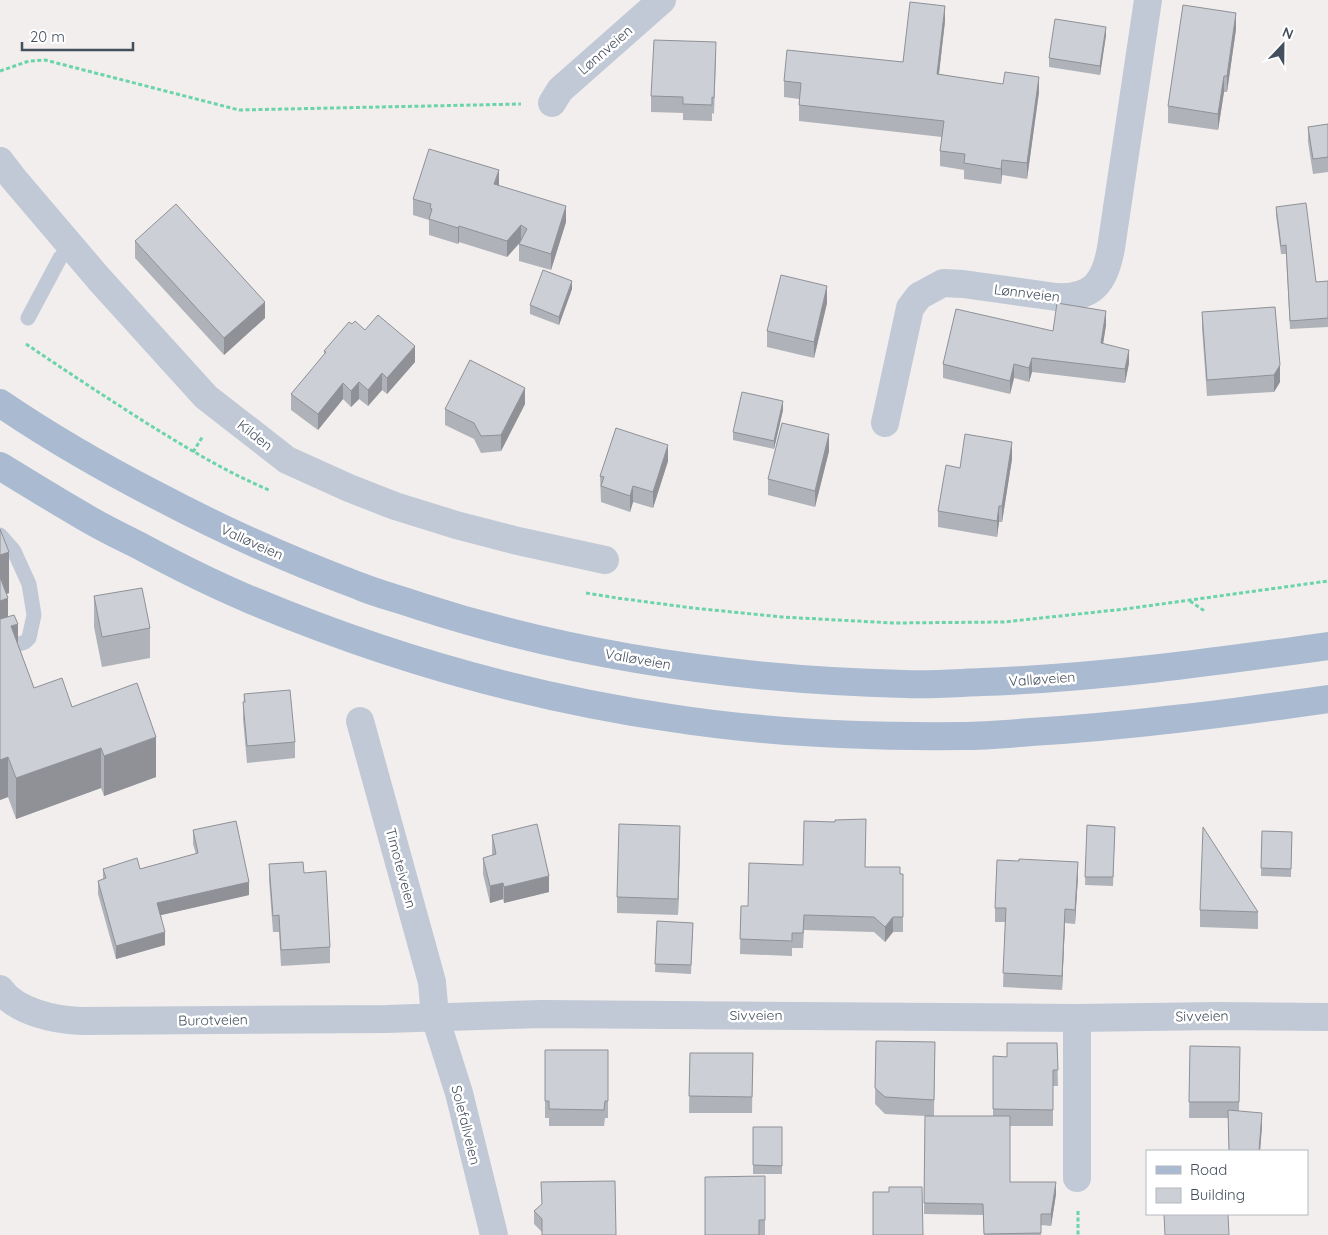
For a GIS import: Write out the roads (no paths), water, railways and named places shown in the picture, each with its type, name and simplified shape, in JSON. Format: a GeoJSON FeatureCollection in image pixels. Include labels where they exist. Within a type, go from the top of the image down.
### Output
{"type":"FeatureCollection","features":[{"type":"Feature","properties":{"kind":"main road","name":"Valløveien"},"geometry":{"type":"LineString","coordinates":[[0,403],[66,446],[109,471],[197,517],[270,551],[362,588],[456,618],[518,635],[664,664],[728,673],[801,680],[908,684],[1039,680],[1130,672],[1328,646]]}},
{"type":"Feature","properties":{"kind":"main road"},"geometry":{"type":"LineString","coordinates":[[0,466],[85,517],[174,564],[259,603],[360,642],[522,690],[672,719],[800,733],[966,736],[1076,730],[1136,724],[1328,699]]}},
{"type":"Feature","properties":{"kind":"street","name":"Lønnveien"},"geometry":{"type":"LineString","coordinates":[[552,104],[560,90],[662,0]]}},
{"type":"Feature","properties":{"kind":"street","name":"Lønnveien"},"geometry":{"type":"LineString","coordinates":[[885,423],[910,308],[919,296],[943,283],[1071,298],[1091,290],[1103,277],[1108,266],[1111,248],[1148,0]]}},
{"type":"Feature","properties":{"kind":"street","name":"Kilden"},"geometry":{"type":"LineString","coordinates":[[0,161],[72,248],[206,397],[287,460],[395,506],[456,525],[518,541],[605,560]]}},
{"type":"Feature","properties":{"kind":"street","name":"Timoteiveien"},"geometry":{"type":"LineString","coordinates":[[360,721],[432,982],[435,1016]]}},
{"type":"Feature","properties":{"kind":"street","name":"Burotveien"},"geometry":{"type":"LineString","coordinates":[[3,1000],[65,1021],[366,1019],[435,1016]]}},
{"type":"Feature","properties":{"kind":"street","name":"Sivveien"},"geometry":{"type":"LineString","coordinates":[[435,1016],[542,1014],[1077,1018],[1328,1017]]}},
{"type":"Feature","properties":{"kind":"street","name":"Solefallveien"},"geometry":{"type":"LineString","coordinates":[[435,1016],[459,1093],[494,1235]]}},
{"type":"Feature","properties":{"kind":"street"},"geometry":{"type":"LineString","coordinates":[[1077,1018],[1077,1178]]}},
{"type":"Feature","properties":{"kind":"lane"},"geometry":{"type":"LineString","coordinates":[[28,318],[60,258],[72,248]]}},
{"type":"Feature","properties":{"kind":"lane"},"geometry":{"type":"LineString","coordinates":[[0,535],[14,551],[29,584],[34,615],[29,638],[25,642],[0,651]]}}]}
